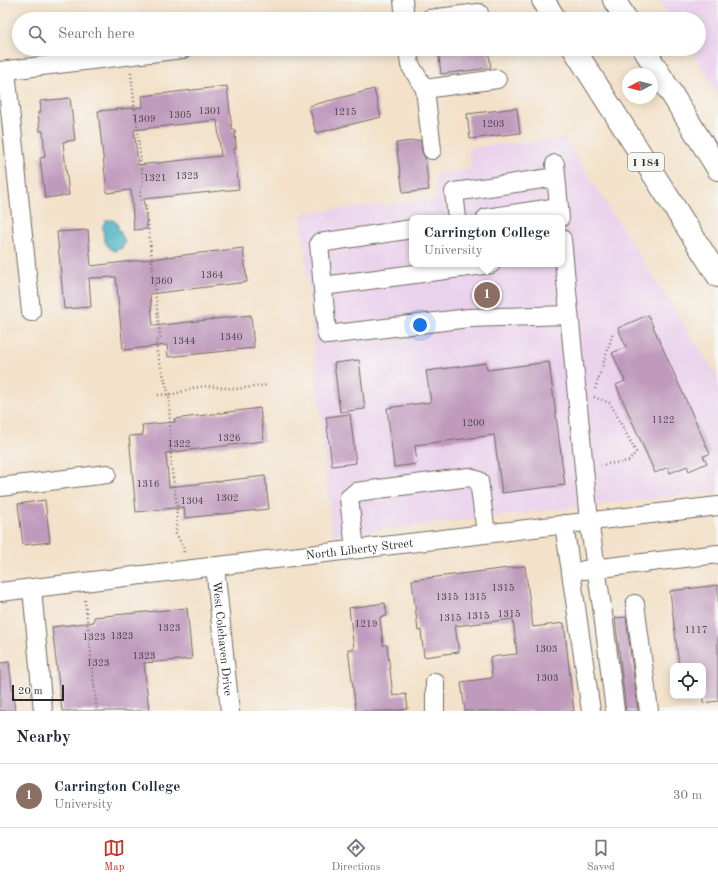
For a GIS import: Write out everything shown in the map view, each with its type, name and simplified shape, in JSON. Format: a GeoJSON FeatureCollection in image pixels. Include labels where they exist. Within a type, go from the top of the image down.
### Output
{"type":"FeatureCollection","features":[{"type":"Feature","properties":{"kind":"highway"},"geometry":{"type":"LineString","coordinates":[[543,0],[551,12]]}},
{"type":"Feature","properties":{"kind":"highway"},"geometry":{"type":"LineString","coordinates":[[614,0],[622,12]]}},
{"type":"Feature","properties":{"kind":"highway","name":"I 184"},"geometry":{"type":"LineString","coordinates":[[578,56],[718,276]]}},
{"type":"Feature","properties":{"kind":"highway"},"geometry":{"type":"LineString","coordinates":[[648,56],[718,170]]}},
{"type":"Feature","properties":{"kind":"street"},"geometry":{"type":"LineString","coordinates":[[403,0],[404,12]]}},
{"type":"Feature","properties":{"kind":"street"},"geometry":{"type":"LineString","coordinates":[[31,312],[3,71],[126,56]]}},
{"type":"Feature","properties":{"kind":"street"},"geometry":{"type":"LineString","coordinates":[[409,56],[410,65],[425,89],[432,150]]}},
{"type":"Feature","properties":{"kind":"street"},"geometry":{"type":"LineString","coordinates":[[425,89],[497,79]]}},
{"type":"Feature","properties":{"kind":"street"},"geometry":{"type":"LineString","coordinates":[[457,215],[454,192],[555,171],[559,213],[530,215]]}},
{"type":"Feature","properties":{"kind":"street"},"geometry":{"type":"LineString","coordinates":[[409,229],[319,243],[327,335],[470,318],[569,315]]}},
{"type":"Feature","properties":{"kind":"street"},"geometry":{"type":"LineString","coordinates":[[322,286],[469,267]]}},
{"type":"Feature","properties":{"kind":"street"},"geometry":{"type":"LineString","coordinates":[[565,267],[589,521],[614,711]]}},
{"type":"Feature","properties":{"kind":"street"},"geometry":{"type":"LineString","coordinates":[[0,487],[107,474]]}},
{"type":"Feature","properties":{"kind":"street"},"geometry":{"type":"LineString","coordinates":[[356,549],[348,498],[356,492],[469,477],[479,481],[486,533]]}},
{"type":"Feature","properties":{"kind":"street","name":"North Liberty Street"},"geometry":{"type":"LineString","coordinates":[[0,592],[718,506]]}},
{"type":"Feature","properties":{"kind":"street"},"geometry":{"type":"LineString","coordinates":[[564,524],[592,711]]}},
{"type":"Feature","properties":{"kind":"street"},"geometry":{"type":"LineString","coordinates":[[571,571],[718,554]]}},
{"type":"Feature","properties":{"kind":"street","name":"West Colehaven Drive"},"geometry":{"type":"LineString","coordinates":[[215,566],[230,711]]}},
{"type":"Feature","properties":{"kind":"street"},"geometry":{"type":"LineString","coordinates":[[32,588],[43,711]]}},
{"type":"Feature","properties":{"kind":"street"},"geometry":{"type":"LineString","coordinates":[[635,604],[649,711]]}},
{"type":"Feature","properties":{"kind":"street"},"geometry":{"type":"LineString","coordinates":[[435,682],[435,711]]}},
{"type":"Feature","properties":{"kind":"path"},"geometry":{"type":"LineString","coordinates":[[131,70],[143,183],[140,190],[142,201],[146,205],[160,337],[156,343],[157,353],[169,394],[171,464],[177,506],[176,534],[183,546],[184,556]]}},
{"type":"Feature","properties":{"kind":"path"},"geometry":{"type":"LineString","coordinates":[[600,465],[629,461],[636,452],[610,403],[592,396],[614,333]]}},
{"type":"Feature","properties":{"kind":"path"},"geometry":{"type":"LineString","coordinates":[[158,395],[207,386],[236,389],[268,385]]}},
{"type":"Feature","properties":{"kind":"path"},"geometry":{"type":"LineString","coordinates":[[86,600],[97,711]]}},
{"type":"Feature","properties":{"kind":"shaded area"},"geometry":{"type":"Polygon","coordinates":[[[659,0],[718,0],[718,94],[694,56],[706,56],[706,12],[667,12],[659,0]]]}},
{"type":"Feature","properties":{"kind":"shaded area"},"geometry":{"type":"Polygon","coordinates":[[[564,138],[718,377],[718,491],[332,535],[301,213],[437,199],[435,174],[471,170],[469,148],[564,138]]]}},
{"type":"Feature","properties":{"kind":"water"},"geometry":{"type":"Polygon","coordinates":[[[107,220],[113,220],[117,223],[125,242],[122,248],[114,251],[110,249],[106,243],[104,236],[103,225],[107,220]]]}},
{"type":"Feature","properties":{"kind":"building"},"geometry":{"type":"Polygon","coordinates":[[[439,56],[489,56],[491,68],[441,74],[439,56]]]}},
{"type":"Feature","properties":{"kind":"building"},"geometry":{"type":"Polygon","coordinates":[[[227,86],[232,130],[235,130],[236,149],[234,149],[239,189],[144,199],[147,229],[134,230],[131,190],[107,193],[98,111],[143,107],[142,96],[227,86]],[[217,120],[134,130],[138,165],[221,156],[217,120]]]}},
{"type":"Feature","properties":{"kind":"building"},"geometry":{"type":"Polygon","coordinates":[[[374,89],[381,117],[316,133],[309,106],[374,89]]]}},
{"type":"Feature","properties":{"kind":"building"},"geometry":{"type":"Polygon","coordinates":[[[70,98],[75,140],[63,142],[69,195],[45,198],[40,158],[45,157],[43,131],[40,131],[38,112],[41,112],[40,101],[70,98]]]}},
{"type":"Feature","properties":{"kind":"building"},"geometry":{"type":"Polygon","coordinates":[[[517,108],[520,133],[470,139],[467,114],[517,108]]]}},
{"type":"Feature","properties":{"kind":"building"},"geometry":{"type":"Polygon","coordinates":[[[420,140],[422,152],[425,157],[429,190],[403,193],[396,143],[420,140]]]}},
{"type":"Feature","properties":{"kind":"building"},"geometry":{"type":"Polygon","coordinates":[[[88,230],[91,266],[243,248],[247,282],[150,294],[153,326],[251,315],[254,348],[168,357],[167,345],[123,350],[116,277],[89,278],[91,307],[64,309],[57,232],[88,230]]]}},
{"type":"Feature","properties":{"kind":"building"},"geometry":{"type":"Polygon","coordinates":[[[648,315],[710,454],[703,456],[707,463],[689,471],[687,466],[670,473],[668,467],[655,473],[616,385],[625,381],[612,353],[626,347],[618,328],[648,315]]]}},
{"type":"Feature","properties":{"kind":"building"},"geometry":{"type":"Polygon","coordinates":[[[359,360],[365,409],[340,412],[334,363],[359,360]]]}},
{"type":"Feature","properties":{"kind":"building"},"geometry":{"type":"Polygon","coordinates":[[[549,362],[565,485],[502,493],[494,435],[415,445],[417,464],[394,467],[387,408],[431,402],[426,371],[486,363],[487,370],[549,362]]]}},
{"type":"Feature","properties":{"kind":"building"},"geometry":{"type":"Polygon","coordinates":[[[260,408],[264,441],[166,453],[169,487],[265,476],[269,509],[185,518],[184,507],[136,512],[129,436],[143,435],[142,425],[175,422],[174,419],[260,408]]]}},
{"type":"Feature","properties":{"kind":"building"},"geometry":{"type":"Polygon","coordinates":[[[350,414],[356,463],[332,466],[326,417],[350,414]]]}},
{"type":"Feature","properties":{"kind":"building"},"geometry":{"type":"Polygon","coordinates":[[[45,500],[50,542],[23,545],[18,504],[45,500]]]}},
{"type":"Feature","properties":{"kind":"building"},"geometry":{"type":"Polygon","coordinates":[[[525,566],[533,627],[564,623],[574,711],[465,711],[461,682],[492,678],[490,657],[517,654],[513,619],[455,626],[459,652],[424,657],[421,630],[418,631],[412,580],[525,566]]]}},
{"type":"Feature","properties":{"kind":"building"},"geometry":{"type":"Polygon","coordinates":[[[718,585],[718,701],[703,703],[703,699],[706,699],[706,663],[679,663],[670,591],[718,585]]]}},
{"type":"Feature","properties":{"kind":"building"},"geometry":{"type":"Polygon","coordinates":[[[385,603],[387,616],[380,617],[383,645],[387,645],[393,696],[406,694],[408,709],[391,711],[356,711],[348,649],[354,649],[349,608],[385,603]]]}},
{"type":"Feature","properties":{"kind":"building"},"geometry":{"type":"Polygon","coordinates":[[[187,608],[192,659],[144,663],[149,711],[62,711],[52,627],[94,622],[94,617],[187,608]]]}},
{"type":"Feature","properties":{"kind":"building"},"geometry":{"type":"Polygon","coordinates":[[[626,617],[638,711],[626,711],[615,618],[626,617]]]}},
{"type":"Feature","properties":{"kind":"building"},"geometry":{"type":"Polygon","coordinates":[[[9,662],[15,711],[0,711],[0,663],[9,662]]]}},
{"type":"Feature","properties":{"kind":"place","name":"Carrington College"},"geometry":{"type":"Point","coordinates":[487,295]}}]}
